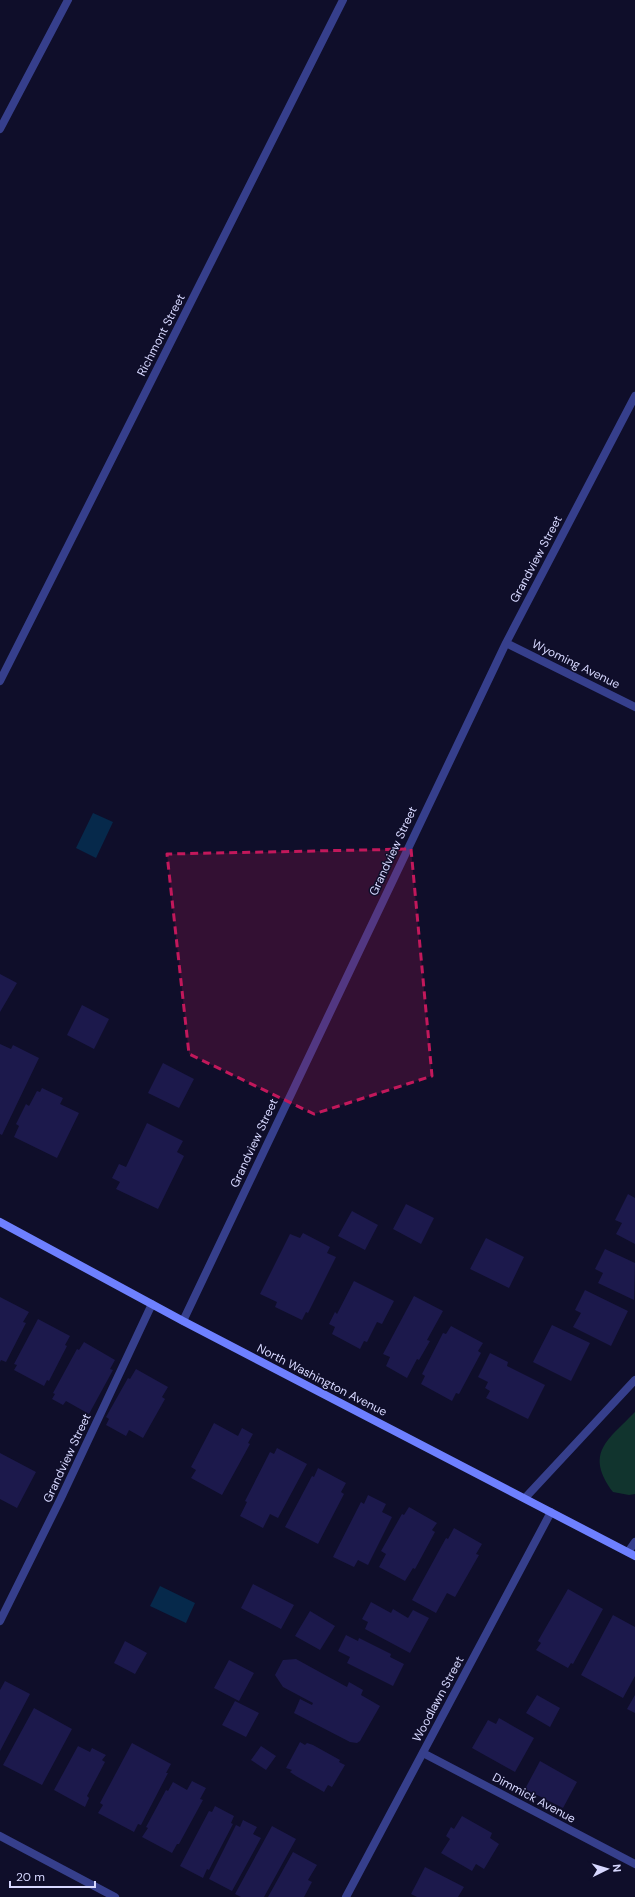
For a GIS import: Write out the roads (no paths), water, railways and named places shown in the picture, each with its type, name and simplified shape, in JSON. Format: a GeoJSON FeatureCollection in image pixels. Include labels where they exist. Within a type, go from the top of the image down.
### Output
{"type":"FeatureCollection","features":[{"type":"Feature","properties":{"kind":"street"},"geometry":{"type":"LineString","coordinates":[[0,129],[68,0]]}},
{"type":"Feature","properties":{"kind":"street","name":"Richmont Street"},"geometry":{"type":"LineString","coordinates":[[0,681],[343,0]]}},
{"type":"Feature","properties":{"kind":"street","name":"Grandview Street"},"geometry":{"type":"LineString","coordinates":[[183,1321],[506,643],[635,396]]}},
{"type":"Feature","properties":{"kind":"street","name":"Wyoming Avenue"},"geometry":{"type":"LineString","coordinates":[[506,643],[635,707]]}},
{"type":"Feature","properties":{"kind":"street","name":"North Washington Avenue"},"geometry":{"type":"LineString","coordinates":[[0,1222],[183,1321],[632,1554]]}},
{"type":"Feature","properties":{"kind":"street","name":"Grandview Street"},"geometry":{"type":"LineString","coordinates":[[0,1621],[61,1498],[152,1304]]}},
{"type":"Feature","properties":{"kind":"street"},"geometry":{"type":"LineString","coordinates":[[525,1498],[635,1380]]}},
{"type":"Feature","properties":{"kind":"street","name":"Woodlawn Street"},"geometry":{"type":"LineString","coordinates":[[346,1897],[551,1512]]}},
{"type":"Feature","properties":{"kind":"street"},"geometry":{"type":"LineString","coordinates":[[632,1554],[635,1542]]}},
{"type":"Feature","properties":{"kind":"street","name":"Dimmick Avenue"},"geometry":{"type":"LineString","coordinates":[[423,1753],[635,1864]]}},
{"type":"Feature","properties":{"kind":"street"},"geometry":{"type":"LineString","coordinates":[[0,1836],[115,1897]]}},
{"type":"Feature","properties":{"kind":"water"},"geometry":{"type":"Polygon","coordinates":[[[93,813],[113,822],[96,858],[76,848],[93,813]]]}},
{"type":"Feature","properties":{"kind":"water"},"geometry":{"type":"Polygon","coordinates":[[[160,1586],[195,1603],[186,1623],[150,1606],[160,1586]]]}}]}
